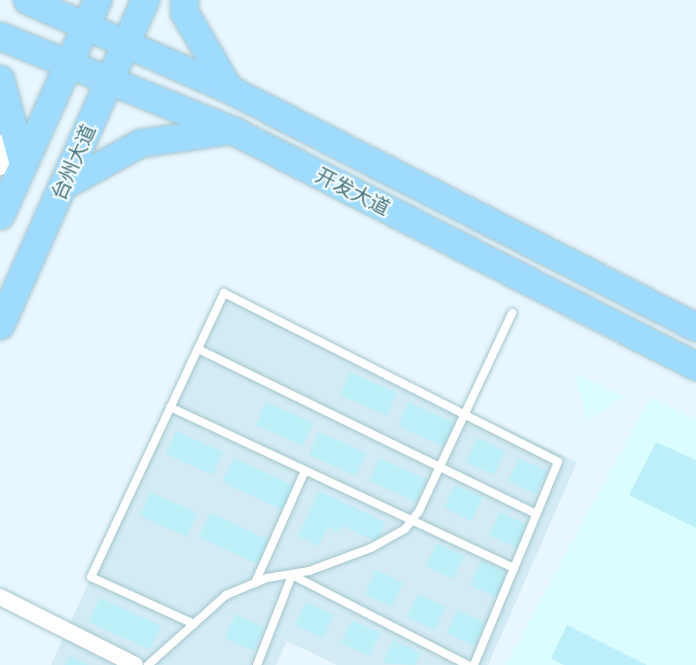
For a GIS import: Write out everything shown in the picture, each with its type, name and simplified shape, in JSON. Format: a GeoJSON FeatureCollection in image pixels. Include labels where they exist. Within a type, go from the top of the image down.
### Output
{"type":"FeatureCollection","features":[{"type":"Feature","properties":{"kind":"main road","name":"开发大道"},"geometry":{"type":"LineString","coordinates":[[27,0],[229,89],[696,327]]}},
{"type":"Feature","properties":{"kind":"main road"},"geometry":{"type":"LineString","coordinates":[[12,164],[68,66],[97,0]]}},
{"type":"Feature","properties":{"kind":"main road","name":"台州大道"},"geometry":{"type":"LineString","coordinates":[[0,325],[125,42],[146,0]]}},
{"type":"Feature","properties":{"kind":"main road"},"geometry":{"type":"LineString","coordinates":[[184,0],[184,12],[229,89]]}},
{"type":"Feature","properties":{"kind":"main road","name":"开发大道"},"geometry":{"type":"LineString","coordinates":[[0,36],[68,66],[232,129],[696,366]]}},
{"type":"Feature","properties":{"kind":"main road"},"geometry":{"type":"LineString","coordinates":[[0,79],[16,131],[12,164],[0,215]]}},
{"type":"Feature","properties":{"kind":"main road"},"geometry":{"type":"LineString","coordinates":[[62,186],[140,143],[232,129]]}},
{"type":"Feature","properties":{"kind":"street"},"geometry":{"type":"LineString","coordinates":[[0,597],[135,665]]}},
{"type":"Feature","properties":{"kind":"lane"},"geometry":{"type":"LineString","coordinates":[[194,624],[91,577],[224,293],[558,462],[474,665]]}},
{"type":"Feature","properties":{"kind":"lane"},"geometry":{"type":"LineString","coordinates":[[148,665],[226,595],[255,583],[292,575],[371,548],[405,529],[413,519],[440,466],[512,313]]}},
{"type":"Feature","properties":{"kind":"lane"},"geometry":{"type":"LineString","coordinates":[[198,349],[536,514]]}},
{"type":"Feature","properties":{"kind":"lane"},"geometry":{"type":"LineString","coordinates":[[170,407],[514,568]]}},
{"type":"Feature","properties":{"kind":"lane"},"geometry":{"type":"LineString","coordinates":[[255,583],[304,473]]}},
{"type":"Feature","properties":{"kind":"lane"},"geometry":{"type":"LineString","coordinates":[[257,665],[292,575]]}},
{"type":"Feature","properties":{"kind":"lane"},"geometry":{"type":"LineString","coordinates":[[292,575],[468,665]]}},
{"type":"Feature","properties":{"kind":"shaded area"},"geometry":{"type":"Polygon","coordinates":[[[220,294],[577,462],[488,665],[337,665],[287,641],[276,665],[51,665],[220,294]]]}},
{"type":"Feature","properties":{"kind":"shaded area"},"geometry":{"type":"Polygon","coordinates":[[[574,373],[625,397],[587,421],[574,373]]]}},
{"type":"Feature","properties":{"kind":"shaded area"},"geometry":{"type":"Polygon","coordinates":[[[650,397],[696,419],[696,665],[505,665],[650,397]]]}},
{"type":"Feature","properties":{"kind":"building"},"geometry":{"type":"Polygon","coordinates":[[[350,372],[397,393],[387,416],[340,395],[350,372]]]}},
{"type":"Feature","properties":{"kind":"building"},"geometry":{"type":"Polygon","coordinates":[[[266,402],[313,423],[303,446],[256,425],[266,402]]]}},
{"type":"Feature","properties":{"kind":"building"},"geometry":{"type":"Polygon","coordinates":[[[408,402],[455,423],[445,447],[398,426],[408,402]]]}},
{"type":"Feature","properties":{"kind":"building"},"geometry":{"type":"Polygon","coordinates":[[[176,431],[223,452],[213,475],[166,454],[176,431]]]}},
{"type":"Feature","properties":{"kind":"building"},"geometry":{"type":"Polygon","coordinates":[[[319,432],[366,453],[356,476],[309,455],[319,432]]]}},
{"type":"Feature","properties":{"kind":"building"},"geometry":{"type":"Polygon","coordinates":[[[477,438],[505,451],[494,475],[466,462],[477,438]]]}},
{"type":"Feature","properties":{"kind":"building"},"geometry":{"type":"Polygon","coordinates":[[[656,442],[696,460],[696,528],[629,495],[656,442]]]}},
{"type":"Feature","properties":{"kind":"building"},"geometry":{"type":"Polygon","coordinates":[[[234,458],[294,486],[283,510],[222,482],[234,458]]]}},
{"type":"Feature","properties":{"kind":"building"},"geometry":{"type":"Polygon","coordinates":[[[379,458],[426,479],[416,502],[369,481],[379,458]]]}},
{"type":"Feature","properties":{"kind":"building"},"geometry":{"type":"Polygon","coordinates":[[[519,458],[547,471],[536,494],[508,481],[519,458]]]}},
{"type":"Feature","properties":{"kind":"building"},"geometry":{"type":"Polygon","coordinates":[[[455,485],[483,497],[472,521],[444,508],[455,485]]]}},
{"type":"Feature","properties":{"kind":"building"},"geometry":{"type":"Polygon","coordinates":[[[319,491],[385,522],[377,542],[341,525],[338,532],[328,527],[319,546],[298,536],[319,491]]]}},
{"type":"Feature","properties":{"kind":"building"},"geometry":{"type":"Polygon","coordinates":[[[150,492],[197,513],[187,537],[140,516],[150,492]]]}},
{"type":"Feature","properties":{"kind":"building"},"geometry":{"type":"Polygon","coordinates":[[[500,512],[528,525],[517,548],[489,535],[500,512]]]}},
{"type":"Feature","properties":{"kind":"building"},"geometry":{"type":"Polygon","coordinates":[[[210,513],[271,541],[260,565],[199,537],[210,513]]]}},
{"type":"Feature","properties":{"kind":"building"},"geometry":{"type":"Polygon","coordinates":[[[437,543],[464,556],[453,579],[426,566],[437,543]]]}},
{"type":"Feature","properties":{"kind":"building"},"geometry":{"type":"Polygon","coordinates":[[[481,561],[509,574],[498,598],[470,585],[481,561]]]}},
{"type":"Feature","properties":{"kind":"building"},"geometry":{"type":"Polygon","coordinates":[[[376,570],[403,583],[392,607],[365,594],[376,570]]]}},
{"type":"Feature","properties":{"kind":"building"},"geometry":{"type":"Polygon","coordinates":[[[418,594],[446,607],[435,630],[407,617],[418,594]]]}},
{"type":"Feature","properties":{"kind":"building"},"geometry":{"type":"Polygon","coordinates":[[[100,598],[161,626],[150,650],[89,622],[100,598]]]}},
{"type":"Feature","properties":{"kind":"building"},"geometry":{"type":"Polygon","coordinates":[[[306,602],[334,615],[323,638],[295,625],[306,602]]]}},
{"type":"Feature","properties":{"kind":"building"},"geometry":{"type":"Polygon","coordinates":[[[457,610],[485,623],[474,646],[447,633],[457,610]]]}},
{"type":"Feature","properties":{"kind":"building"},"geometry":{"type":"Polygon","coordinates":[[[236,614],[264,628],[253,651],[225,638],[236,614]]]}},
{"type":"Feature","properties":{"kind":"building"},"geometry":{"type":"Polygon","coordinates":[[[352,620],[380,633],[369,656],[341,643],[352,620]]]}},
{"type":"Feature","properties":{"kind":"building"},"geometry":{"type":"Polygon","coordinates":[[[567,625],[647,665],[564,665],[551,658],[567,625]]]}},
{"type":"Feature","properties":{"kind":"building"},"geometry":{"type":"Polygon","coordinates":[[[393,640],[421,653],[415,665],[383,663],[393,640]]]}},
{"type":"Feature","properties":{"kind":"building"},"geometry":{"type":"Polygon","coordinates":[[[69,656],[89,665],[65,665],[69,656]]]}}]}
